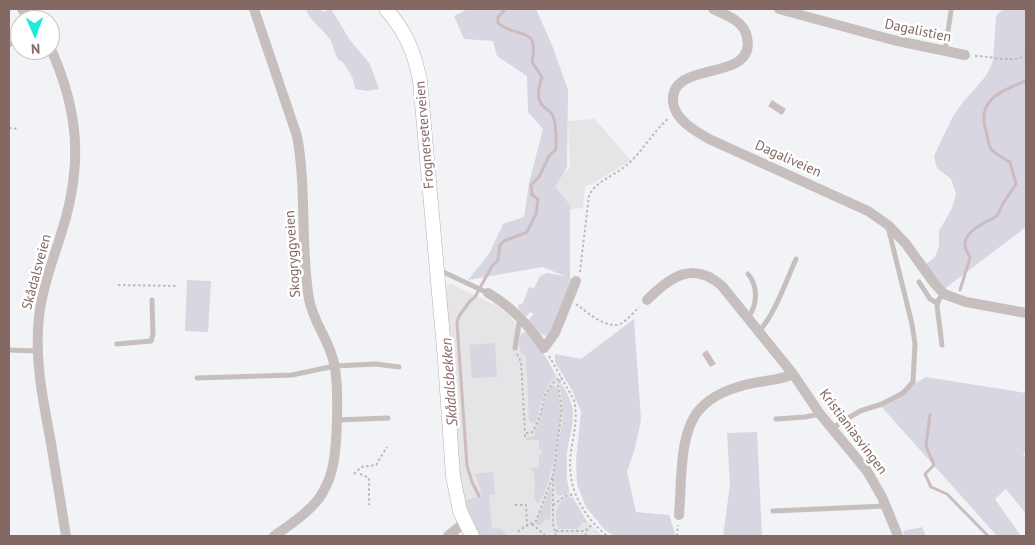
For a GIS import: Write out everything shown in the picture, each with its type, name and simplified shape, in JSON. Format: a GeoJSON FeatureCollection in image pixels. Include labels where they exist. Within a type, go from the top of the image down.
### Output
{"type":"FeatureCollection","features":[{"type":"Feature","properties":{"kind":"main road","name":"Frognerseterveien"},"geometry":{"type":"LineString","coordinates":[[386,9],[409,41],[420,81],[454,482],[464,523],[472,536]]}},
{"type":"Feature","properties":{"kind":"street","name":"Skogryggveien"},"geometry":{"type":"LineString","coordinates":[[254,9],[297,136],[301,157],[303,231],[309,300],[334,366],[336,420],[333,464],[326,486],[312,506],[280,535]]}},
{"type":"Feature","properties":{"kind":"street"},"geometry":{"type":"LineString","coordinates":[[677,113],[673,98],[679,84],[690,77],[732,65],[742,59],[748,50],[746,34],[740,24],[713,9]]}},
{"type":"Feature","properties":{"kind":"street","name":"Dagalistien"},"geometry":{"type":"LineString","coordinates":[[779,9],[893,40],[965,55]]}},
{"type":"Feature","properties":{"kind":"street","name":"Skådalsveien"},"geometry":{"type":"LineString","coordinates":[[56,60],[70,100],[75,132],[76,164],[70,200],[39,311],[37,351],[40,388],[66,536]]}},
{"type":"Feature","properties":{"kind":"street","name":"Dagaliveien"},"geometry":{"type":"LineString","coordinates":[[677,113],[687,124],[709,139],[859,205],[888,225],[906,244],[944,294]]}},
{"type":"Feature","properties":{"kind":"street","name":"Kristianiasvingen"},"geometry":{"type":"LineString","coordinates":[[647,300],[675,277],[689,273],[703,273],[722,286],[793,374],[820,414],[867,471],[878,488],[898,536]]}},
{"type":"Feature","properties":{"kind":"street"},"geometry":{"type":"LineString","coordinates":[[488,294],[507,305],[520,317],[544,348],[555,333],[576,281]]}},
{"type":"Feature","properties":{"kind":"street"},"geometry":{"type":"LineString","coordinates":[[944,294],[966,302],[1026,313]]}},
{"type":"Feature","properties":{"kind":"street"},"geometry":{"type":"LineString","coordinates":[[679,516],[685,446],[692,422],[700,408],[718,395],[731,389],[751,383],[786,378],[793,374]]}},
{"type":"Feature","properties":{"kind":"street"},"geometry":{"type":"LineString","coordinates":[[448,536],[464,523]]}},
{"type":"Feature","properties":{"kind":"lane"},"geometry":{"type":"LineString","coordinates":[[945,51],[951,11]]}},
{"type":"Feature","properties":{"kind":"lane"},"geometry":{"type":"LineString","coordinates":[[832,429],[860,411],[882,404],[903,394],[913,382],[915,344],[912,324],[888,225]]}},
{"type":"Feature","properties":{"kind":"lane"},"geometry":{"type":"LineString","coordinates":[[759,331],[773,310],[796,259]]}},
{"type":"Feature","properties":{"kind":"lane"},"geometry":{"type":"LineString","coordinates":[[437,269],[488,294]]}},
{"type":"Feature","properties":{"kind":"lane"},"geometry":{"type":"LineString","coordinates":[[748,274],[756,288],[754,308],[748,317]]}},
{"type":"Feature","properties":{"kind":"lane"},"geometry":{"type":"LineString","coordinates":[[919,282],[930,299],[937,303]]}},
{"type":"Feature","properties":{"kind":"lane"},"geometry":{"type":"LineString","coordinates":[[942,345],[937,303],[944,294]]}},
{"type":"Feature","properties":{"kind":"lane"},"geometry":{"type":"LineString","coordinates":[[117,344],[151,341],[153,334],[152,300]]}},
{"type":"Feature","properties":{"kind":"lane"},"geometry":{"type":"LineString","coordinates":[[515,348],[520,317]]}},
{"type":"Feature","properties":{"kind":"lane"},"geometry":{"type":"LineString","coordinates":[[9,350],[37,351]]}},
{"type":"Feature","properties":{"kind":"lane"},"geometry":{"type":"LineString","coordinates":[[198,378],[292,374],[334,366],[376,364],[399,367]]}},
{"type":"Feature","properties":{"kind":"lane"},"geometry":{"type":"LineString","coordinates":[[776,419],[820,414]]}},
{"type":"Feature","properties":{"kind":"lane"},"geometry":{"type":"LineString","coordinates":[[336,420],[388,418]]}},
{"type":"Feature","properties":{"kind":"lane"},"geometry":{"type":"LineString","coordinates":[[773,511],[886,506]]}},
{"type":"Feature","properties":{"kind":"path"},"geometry":{"type":"LineString","coordinates":[[965,55],[1010,60],[1026,56]]}},
{"type":"Feature","properties":{"kind":"path"},"geometry":{"type":"LineString","coordinates":[[576,281],[582,267],[589,195],[594,186],[631,162],[667,119],[677,113]]}},
{"type":"Feature","properties":{"kind":"path"},"geometry":{"type":"LineString","coordinates":[[9,128],[18,128]]}},
{"type":"Feature","properties":{"kind":"path"},"geometry":{"type":"LineString","coordinates":[[118,285],[178,286]]}},
{"type":"Feature","properties":{"kind":"path"},"geometry":{"type":"LineString","coordinates":[[568,300],[602,320],[615,325],[621,323],[647,300]]}},
{"type":"Feature","properties":{"kind":"path"},"geometry":{"type":"LineString","coordinates":[[515,348],[521,362],[525,437]]}},
{"type":"Feature","properties":{"kind":"path"},"geometry":{"type":"LineString","coordinates":[[544,348],[574,400],[576,409],[576,427],[569,463],[570,478],[575,494],[586,515],[607,536]]}},
{"type":"Feature","properties":{"kind":"path"},"geometry":{"type":"LineString","coordinates":[[525,433],[534,430],[545,395],[553,383],[561,377]]}},
{"type":"Feature","properties":{"kind":"path"},"geometry":{"type":"LineString","coordinates":[[556,536],[553,524],[553,474],[562,409],[558,388],[561,377]]}},
{"type":"Feature","properties":{"kind":"path"},"geometry":{"type":"LineString","coordinates":[[354,474],[360,467],[376,465],[387,447]]}},
{"type":"Feature","properties":{"kind":"path"},"geometry":{"type":"LineString","coordinates":[[360,474],[369,478],[369,505]]}},
{"type":"Feature","properties":{"kind":"path"},"geometry":{"type":"LineString","coordinates":[[518,532],[527,525],[532,524],[537,518],[553,474]]}},
{"type":"Feature","properties":{"kind":"path"},"geometry":{"type":"LineString","coordinates":[[553,505],[565,496],[575,494]]}},
{"type":"Feature","properties":{"kind":"path"},"geometry":{"type":"LineString","coordinates":[[514,505],[526,504],[527,525]]}},
{"type":"Feature","properties":{"kind":"path"},"geometry":{"type":"LineString","coordinates":[[677,536],[679,516]]}},
{"type":"Feature","properties":{"kind":"path"},"geometry":{"type":"LineString","coordinates":[[532,524],[545,535]]}},
{"type":"Feature","properties":{"kind":"path"},"geometry":{"type":"LineString","coordinates":[[555,531],[585,531],[593,524]]}},
{"type":"Feature","properties":{"kind":"path"},"geometry":{"type":"LineString","coordinates":[[585,536],[588,528]]}},
{"type":"Feature","properties":{"kind":"shaded area"},"geometry":{"type":"Polygon","coordinates":[[[306,9],[321,9],[322,12],[331,9],[350,40],[370,64],[379,89],[368,91],[355,89],[354,82],[344,63],[336,57],[330,39],[312,20],[306,9]]]}},
{"type":"Feature","properties":{"kind":"shaded area"},"geometry":{"type":"Polygon","coordinates":[[[468,9],[536,9],[552,45],[568,90],[567,167],[555,187],[570,205],[570,278],[573,280],[552,333],[547,336],[541,334],[528,320],[534,314],[530,312],[526,317],[518,305],[523,303],[529,287],[534,288],[540,276],[547,273],[565,276],[542,267],[468,280],[489,254],[503,224],[524,217],[529,183],[543,129],[528,112],[527,76],[497,56],[493,41],[464,39],[454,16],[468,9]]]}},
{"type":"Feature","properties":{"kind":"shaded area"},"geometry":{"type":"Polygon","coordinates":[[[1026,9],[1026,227],[943,290],[926,264],[935,257],[939,246],[939,231],[952,208],[956,194],[951,179],[938,169],[934,156],[952,118],[963,102],[986,76],[993,61],[996,17],[998,13],[1005,10],[1026,9]]]}},
{"type":"Feature","properties":{"kind":"shaded area"},"geometry":{"type":"Polygon","coordinates":[[[772,100],[786,109],[782,115],[768,106],[772,100]]]}},
{"type":"Feature","properties":{"kind":"shaded area"},"geometry":{"type":"Polygon","coordinates":[[[595,119],[630,160],[592,184],[585,186],[583,208],[550,212],[547,184],[570,168],[568,121],[595,119]]]}},
{"type":"Feature","properties":{"kind":"shaded area"},"geometry":{"type":"Polygon","coordinates":[[[187,280],[211,281],[208,332],[185,331],[187,280]]]}},
{"type":"Feature","properties":{"kind":"shaded area"},"geometry":{"type":"Polygon","coordinates":[[[451,284],[495,305],[509,315],[523,333],[526,332],[542,352],[563,386],[573,408],[573,421],[567,453],[569,490],[586,520],[603,536],[480,536],[466,508],[460,478],[447,316],[447,285],[451,284]]]}},
{"type":"Feature","properties":{"kind":"shaded area"},"geometry":{"type":"Polygon","coordinates":[[[634,319],[641,420],[627,472],[636,512],[669,515],[676,536],[614,536],[604,529],[586,507],[577,484],[576,460],[581,412],[572,390],[555,362],[555,354],[581,359],[634,319]]]}},
{"type":"Feature","properties":{"kind":"shaded area"},"geometry":{"type":"Polygon","coordinates":[[[524,332],[529,334],[538,344],[556,375],[545,391],[535,424],[529,421],[526,355],[521,353],[519,347],[520,337],[524,332]]]}},
{"type":"Feature","properties":{"kind":"shaded area"},"geometry":{"type":"Polygon","coordinates":[[[495,343],[497,377],[472,378],[469,345],[495,343]]]}},
{"type":"Feature","properties":{"kind":"shaded area"},"geometry":{"type":"Polygon","coordinates":[[[707,350],[716,364],[710,367],[702,354],[707,350]]]}},
{"type":"Feature","properties":{"kind":"shaded area"},"geometry":{"type":"Polygon","coordinates":[[[926,377],[1026,393],[1026,450],[1023,456],[1026,457],[1026,514],[1006,489],[995,499],[1021,536],[997,536],[879,404],[926,377]]]}},
{"type":"Feature","properties":{"kind":"shaded area"},"geometry":{"type":"Polygon","coordinates":[[[553,385],[557,388],[561,405],[559,431],[550,475],[542,498],[537,503],[535,499],[534,476],[531,468],[539,467],[539,454],[542,454],[542,449],[539,449],[539,440],[526,440],[527,437],[534,436],[547,394],[553,385]]]}},
{"type":"Feature","properties":{"kind":"shaded area"},"geometry":{"type":"Polygon","coordinates":[[[561,385],[569,398],[573,418],[567,451],[569,490],[566,494],[558,496],[554,480],[563,418],[561,385]]]}},
{"type":"Feature","properties":{"kind":"shaded area"},"geometry":{"type":"Polygon","coordinates":[[[757,432],[762,536],[723,536],[730,485],[727,433],[757,432]]]}},
{"type":"Feature","properties":{"kind":"shaded area"},"geometry":{"type":"Polygon","coordinates":[[[493,472],[495,494],[489,495],[492,529],[499,528],[507,535],[480,536],[464,501],[482,495],[475,474],[493,472]]]}},
{"type":"Feature","properties":{"kind":"shaded area"},"geometry":{"type":"Polygon","coordinates":[[[552,487],[550,520],[546,519],[539,526],[536,523],[552,487]]]}},
{"type":"Feature","properties":{"kind":"shaded area"},"geometry":{"type":"Polygon","coordinates":[[[566,497],[573,498],[587,524],[583,522],[577,529],[558,529],[556,520],[557,508],[566,497]]]}},
{"type":"Feature","properties":{"kind":"shaded area"},"geometry":{"type":"Polygon","coordinates":[[[922,527],[926,536],[905,536],[903,531],[922,527]]]}},
{"type":"Feature","properties":{"kind":"waterway","name":"Skådalsbekken"},"geometry":{"type":"LineString","coordinates":[[479,496],[467,466],[457,323],[459,316],[475,297],[492,266],[498,260],[500,245],[504,241],[527,232],[536,214],[538,199],[532,195],[531,185],[539,177],[549,156],[556,149],[556,128],[553,116],[539,100],[542,77],[532,62],[533,42],[530,37],[505,28],[498,23],[498,17],[504,11],[503,9]]}},
{"type":"Feature","properties":{"kind":"waterway"},"geometry":{"type":"LineString","coordinates":[[960,290],[970,258],[965,247],[966,239],[973,230],[997,216],[1016,184],[1010,162],[995,153],[990,147],[984,120],[985,111],[993,98],[1008,88],[1026,81]]}},
{"type":"Feature","properties":{"kind":"waterway"},"geometry":{"type":"LineString","coordinates":[[930,414],[926,446],[934,465],[925,474],[931,487],[947,494],[988,536]]}}]}
